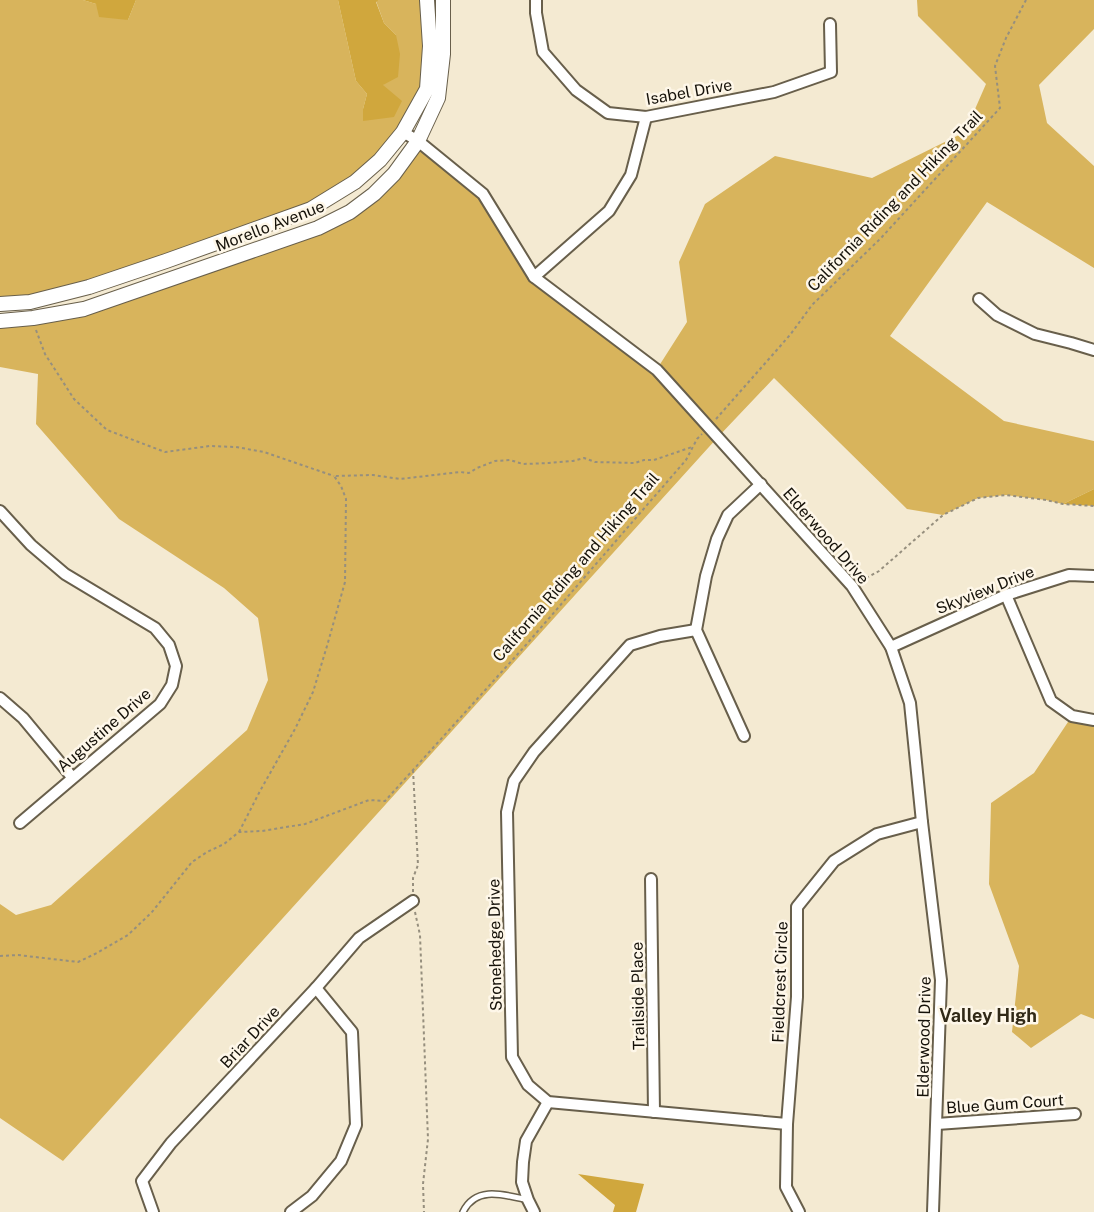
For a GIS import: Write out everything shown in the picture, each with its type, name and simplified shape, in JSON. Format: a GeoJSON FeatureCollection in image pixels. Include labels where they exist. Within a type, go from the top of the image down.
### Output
{"type":"FeatureCollection","features":[{"type":"Feature","properties":{"kind":"street","name":"Morello Avenue"},"geometry":{"type":"LineString","coordinates":[[0,304],[30,302],[89,287],[166,261],[311,209],[355,182],[380,160],[403,132],[427,88],[430,46],[427,0]]}},
{"type":"Feature","properties":{"kind":"street","name":"Morello Avenue"},"geometry":{"type":"LineString","coordinates":[[0,321],[84,309],[318,228],[350,212],[374,194],[394,174],[418,141],[438,98],[443,54],[443,0]]}},
{"type":"Feature","properties":{"kind":"street","name":"Isabel Drive"},"geometry":{"type":"LineString","coordinates":[[536,0],[543,52],[576,90],[608,113],[646,117],[774,92],[831,72],[830,24]]}},
{"type":"Feature","properties":{"kind":"street"},"geometry":{"type":"LineString","coordinates":[[534,277],[609,211],[631,175],[646,117]]}},
{"type":"Feature","properties":{"kind":"street","name":"Elderwood Drive"},"geometry":{"type":"LineString","coordinates":[[403,132],[418,141],[483,194],[534,277],[657,369],[852,586],[891,647],[910,703],[941,980],[933,1212]]}},
{"type":"Feature","properties":{"kind":"street"},"geometry":{"type":"LineString","coordinates":[[979,299],[997,315],[1035,334],[1094,350]]}},
{"type":"Feature","properties":{"kind":"street"},"geometry":{"type":"LineString","coordinates":[[744,736],[696,630],[706,576],[717,538],[728,515],[761,484]]}},
{"type":"Feature","properties":{"kind":"street","name":"Augustine Drive"},"geometry":{"type":"LineString","coordinates":[[0,511],[31,545],[64,574],[155,628],[169,645],[176,666],[172,685],[160,704],[20,823]]}},
{"type":"Feature","properties":{"kind":"street","name":"Skyview Drive"},"geometry":{"type":"LineString","coordinates":[[891,647],[1006,595],[1069,575],[1094,576]]}},
{"type":"Feature","properties":{"kind":"street"},"geometry":{"type":"LineString","coordinates":[[1006,595],[1051,701],[1072,716],[1094,720]]}},
{"type":"Feature","properties":{"kind":"street","name":"Stonehedge Drive"},"geometry":{"type":"LineString","coordinates":[[548,1102],[528,1085],[513,1058],[507,812],[514,781],[534,752],[630,645],[660,636],[696,630]]}},
{"type":"Feature","properties":{"kind":"street"},"geometry":{"type":"LineString","coordinates":[[0,698],[23,718],[72,777]]}},
{"type":"Feature","properties":{"kind":"street","name":"Fieldcrest Circle"},"geometry":{"type":"LineString","coordinates":[[799,1212],[786,1187],[787,1124],[797,997],[797,907],[834,861],[877,834],[922,822]]}},
{"type":"Feature","properties":{"kind":"street","name":"Trailside Place"},"geometry":{"type":"LineString","coordinates":[[651,879],[654,1112]]}},
{"type":"Feature","properties":{"kind":"street","name":"Briar Drive"},"geometry":{"type":"LineString","coordinates":[[153,1212],[142,1181],[171,1143],[316,988],[359,938],[413,901]]}},
{"type":"Feature","properties":{"kind":"street"},"geometry":{"type":"LineString","coordinates":[[291,1212],[312,1196],[341,1161],[356,1125],[352,1032],[316,988]]}},
{"type":"Feature","properties":{"kind":"street"},"geometry":{"type":"LineString","coordinates":[[534,1212],[522,1182],[523,1162],[526,1141],[548,1102],[787,1124]]}},
{"type":"Feature","properties":{"kind":"street","name":"Blue Gum Court"},"geometry":{"type":"LineString","coordinates":[[937,1124],[1075,1114]]}},
{"type":"Feature","properties":{"kind":"lane"},"geometry":{"type":"LineString","coordinates":[[463,1212],[472,1199],[496,1193],[528,1200]]}},
{"type":"Feature","properties":{"kind":"path","name":"California Riding and Hiking Trail"},"geometry":{"type":"LineString","coordinates":[[0,956],[18,955],[78,962],[128,935],[152,912],[192,862],[224,844],[239,832],[305,824],[369,801],[385,801],[461,714],[525,646],[686,460],[698,439],[768,361],[812,305],[880,238],[1000,108],[995,66],[1006,38],[1026,0]]}},
{"type":"Feature","properties":{"kind":"path"},"geometry":{"type":"LineString","coordinates":[[33,318],[45,354],[74,399],[107,430],[165,452],[210,446],[236,447],[264,452],[334,476],[373,475],[400,479],[469,473],[495,461],[510,460],[523,464],[573,461],[584,458],[595,462],[635,463],[654,460],[693,447]]}},
{"type":"Feature","properties":{"kind":"path"},"geometry":{"type":"LineString","coordinates":[[239,832],[313,692],[345,582],[346,499],[334,476]]}},
{"type":"Feature","properties":{"kind":"path"},"geometry":{"type":"LineString","coordinates":[[852,586],[879,571],[943,515],[978,498],[1006,495],[1063,504],[1094,506]]}},
{"type":"Feature","properties":{"kind":"path"},"geometry":{"type":"LineString","coordinates":[[414,770],[418,865],[413,878],[413,901],[421,946],[428,1138],[423,1184],[424,1212]]}},
{"type":"Feature","properties":{"kind":"shaded area"},"geometry":{"type":"Polygon","coordinates":[[[0,0],[83,0],[128,20],[136,0],[338,0],[356,81],[367,94],[363,121],[383,85],[396,35],[384,23],[376,1],[427,0],[427,89],[380,160],[311,209],[166,261],[0,304],[0,0]]]}},
{"type":"Feature","properties":{"kind":"shaded area"},"geometry":{"type":"Polygon","coordinates":[[[83,0],[136,0],[128,20],[99,17],[96,4],[83,0]]]}},
{"type":"Feature","properties":{"kind":"shaded area"},"geometry":{"type":"Polygon","coordinates":[[[338,0],[379,0],[376,2],[384,23],[396,35],[400,54],[398,77],[383,85],[402,101],[394,117],[363,121],[367,94],[356,81],[338,0]]]}},
{"type":"Feature","properties":{"kind":"shaded area"},"geometry":{"type":"Polygon","coordinates":[[[917,0],[1094,0],[1094,29],[1039,85],[1047,123],[1094,166],[1094,268],[987,202],[890,336],[1004,421],[1094,441],[1094,489],[1063,504],[1006,495],[978,498],[943,515],[907,509],[774,378],[63,1161],[0,1118],[0,904],[16,915],[51,905],[247,730],[268,680],[258,618],[224,588],[119,519],[36,424],[38,374],[0,367],[0,321],[84,309],[350,212],[418,141],[483,194],[534,277],[657,369],[687,322],[679,262],[705,204],[775,156],[872,178],[965,132],[986,84],[918,16],[917,0]]]}},
{"type":"Feature","properties":{"kind":"shaded area"},"geometry":{"type":"Polygon","coordinates":[[[1094,489],[1094,506],[1063,504],[1094,489]]]}},
{"type":"Feature","properties":{"kind":"shaded area"},"geometry":{"type":"Polygon","coordinates":[[[1072,716],[1094,720],[1094,1019],[1081,1014],[1031,1048],[1012,1032],[1019,966],[989,884],[991,803],[1034,773],[1072,716]]]}},
{"type":"Feature","properties":{"kind":"shaded area"},"geometry":{"type":"Polygon","coordinates":[[[578,1174],[644,1184],[636,1212],[613,1212],[615,1205],[578,1174]]]}},
{"type":"Feature","properties":{"kind":"district","name":"Valley High"},"geometry":{"type":"Point","coordinates":[988,1015]}}]}
